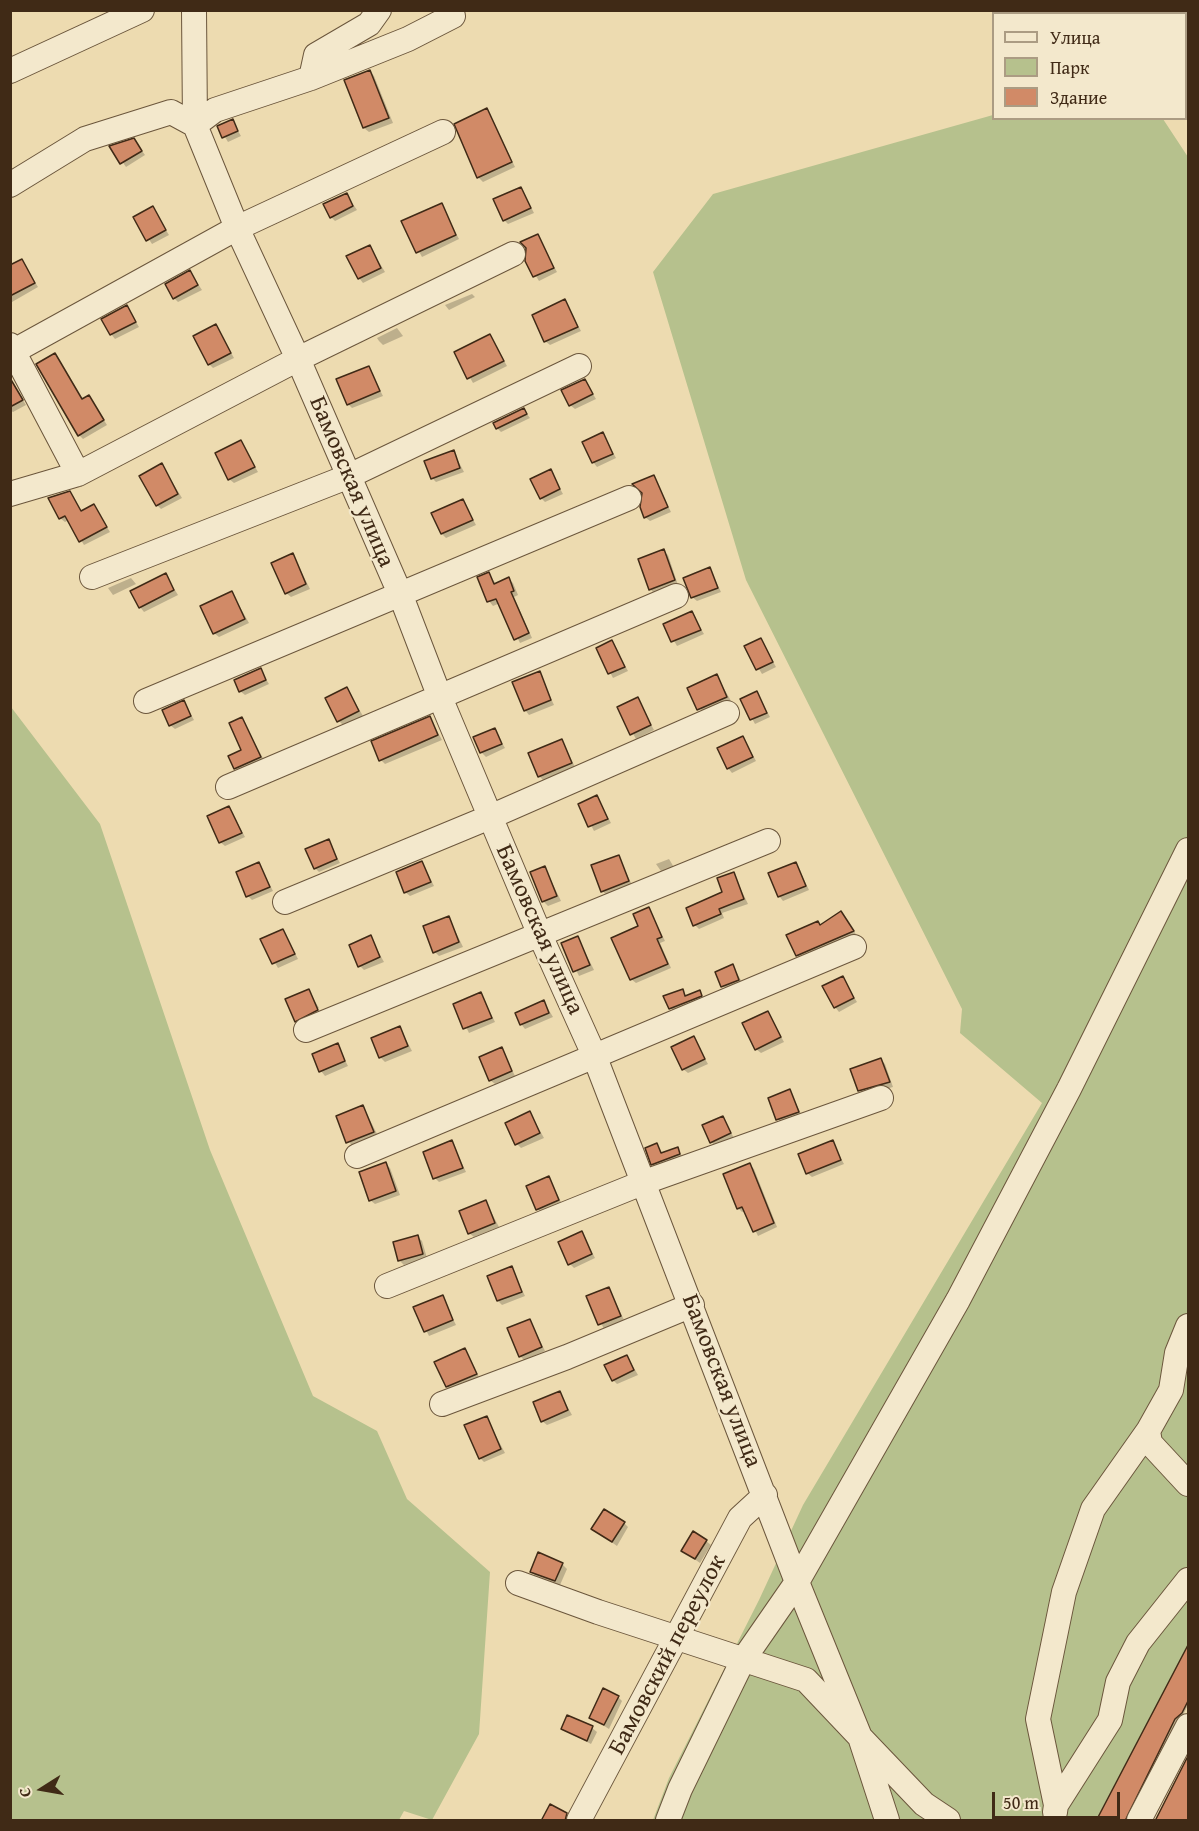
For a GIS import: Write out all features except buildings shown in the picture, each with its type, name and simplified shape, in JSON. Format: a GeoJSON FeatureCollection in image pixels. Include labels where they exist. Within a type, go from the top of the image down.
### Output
{"type":"FeatureCollection","features":[{"type":"Feature","properties":{"kind":"street"},"geometry":{"type":"LineString","coordinates":[[10,71],[142,10]]}},
{"type":"Feature","properties":{"kind":"street","name":"Бамовская улица"},"geometry":{"type":"LineString","coordinates":[[194,10],[195,125],[237,228],[298,359],[347,477],[401,596],[490,817],[594,1055],[797,1582],[860,1737],[924,1804],[948,1821]]}},
{"type":"Feature","properties":{"kind":"street"},"geometry":{"type":"LineString","coordinates":[[311,78],[316,55],[369,24],[379,10]]}},
{"type":"Feature","properties":{"kind":"street"},"geometry":{"type":"LineString","coordinates":[[10,185],[85,139],[171,112],[195,125],[215,110],[311,78],[408,39],[453,16],[450,10]]}},
{"type":"Feature","properties":{"kind":"street"},"geometry":{"type":"LineString","coordinates":[[78,474],[12,348],[237,228],[443,132]]}},
{"type":"Feature","properties":{"kind":"street"},"geometry":{"type":"LineString","coordinates":[[10,494],[78,474],[298,359],[513,254]]}},
{"type":"Feature","properties":{"kind":"street"},"geometry":{"type":"LineString","coordinates":[[92,577],[347,477],[579,366]]}},
{"type":"Feature","properties":{"kind":"street"},"geometry":{"type":"LineString","coordinates":[[146,701],[401,596],[628,498]]}},
{"type":"Feature","properties":{"kind":"street"},"geometry":{"type":"LineString","coordinates":[[228,787],[439,695],[676,596]]}},
{"type":"Feature","properties":{"kind":"street"},"geometry":{"type":"LineString","coordinates":[[285,902],[490,817],[727,712]]}},
{"type":"Feature","properties":{"kind":"street"},"geometry":{"type":"LineString","coordinates":[[306,1030],[768,841]]}},
{"type":"Feature","properties":{"kind":"street"},"geometry":{"type":"LineString","coordinates":[[668,1821],[680,1789],[743,1660],[797,1582],[958,1300],[1069,1089],[1188,850]]}},
{"type":"Feature","properties":{"kind":"street"},"geometry":{"type":"LineString","coordinates":[[357,1156],[854,947]]}},
{"type":"Feature","properties":{"kind":"street"},"geometry":{"type":"LineString","coordinates":[[387,1286],[642,1183],[881,1098]]}},
{"type":"Feature","properties":{"kind":"street"},"geometry":{"type":"LineString","coordinates":[[442,1404],[567,1357],[692,1305]]}},
{"type":"Feature","properties":{"kind":"street"},"geometry":{"type":"LineString","coordinates":[[1055,1813],[1038,1719],[1064,1592],[1093,1509],[1148,1431],[1171,1390],[1177,1353],[1188,1326]]}},
{"type":"Feature","properties":{"kind":"street"},"geometry":{"type":"LineString","coordinates":[[1148,1431],[1150,1443],[1188,1484]]}},
{"type":"Feature","properties":{"kind":"street","name":"Бамовский переулок"},"geometry":{"type":"LineString","coordinates":[[579,1821],[740,1518],[765,1495]]}},
{"type":"Feature","properties":{"kind":"street"},"geometry":{"type":"LineString","coordinates":[[1055,1813],[1110,1720],[1118,1682],[1138,1643],[1188,1580]]}},
{"type":"Feature","properties":{"kind":"street"},"geometry":{"type":"LineString","coordinates":[[518,1583],[806,1680],[860,1737],[887,1821]]}},
{"type":"Feature","properties":{"kind":"street"},"geometry":{"type":"LineString","coordinates":[[1139,1821],[1188,1726]]}},
{"type":"Feature","properties":{"kind":"green space"},"geometry":{"type":"Polygon","coordinates":[[[992,115],[992,120],[1164,120],[1188,157],[1188,1645],[1096,1820],[653,1820],[669,1778],[759,1600],[803,1505],[1042,1103],[960,1033],[962,1009],[746,580],[653,272],[713,194],[992,115]]]}},
{"type":"Feature","properties":{"kind":"green space"},"geometry":{"type":"Polygon","coordinates":[[[11,707],[100,824],[210,1150],[313,1396],[377,1431],[407,1499],[490,1572],[479,1734],[432,1820],[404,1811],[399,1820],[11,1820],[11,707]]]}}]}
